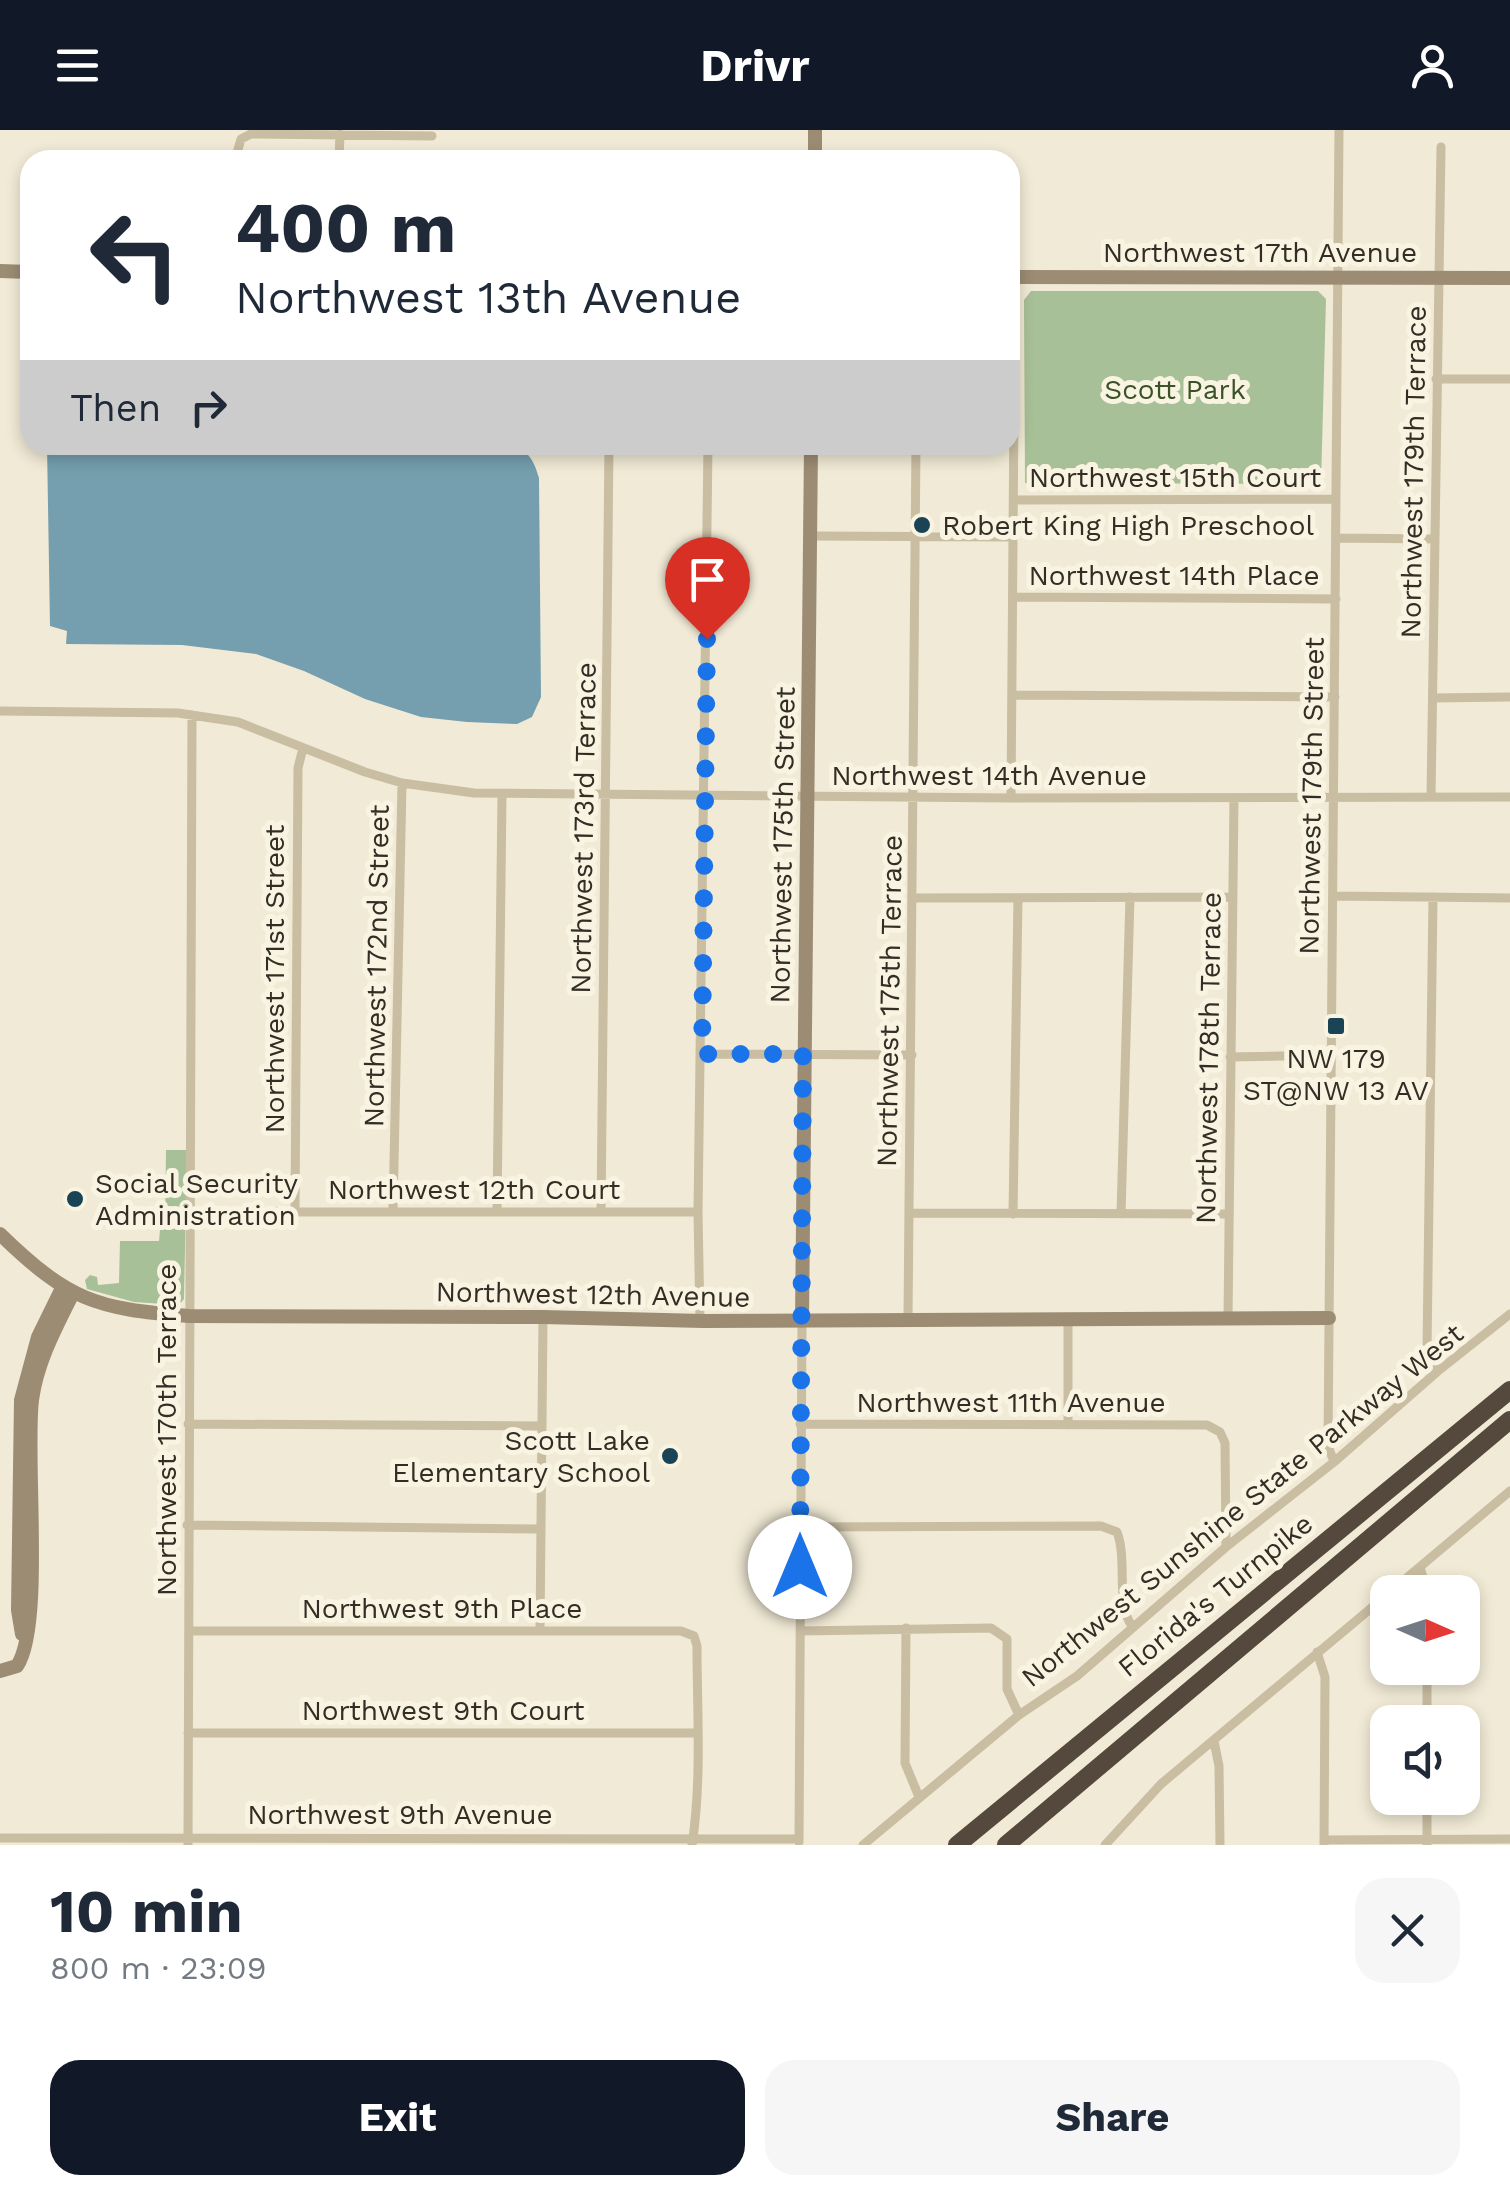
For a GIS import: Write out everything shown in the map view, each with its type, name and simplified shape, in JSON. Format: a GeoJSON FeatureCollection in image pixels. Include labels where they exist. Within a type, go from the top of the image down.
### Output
{"type":"FeatureCollection","features":[{"type":"Feature","properties":{"kind":"highway","name":"Florida's Turnpike"},"geometry":{"type":"LineString","coordinates":[[957,1845],[1510,1390]]}},
{"type":"Feature","properties":{"kind":"highway","name":"Florida's Turnpike"},"geometry":{"type":"LineString","coordinates":[[1006,1845],[1510,1420]]}},
{"type":"Feature","properties":{"kind":"street","name":"Northwest 179th Street"},"geometry":{"type":"LineString","coordinates":[[1334,1462],[1328,1446],[1338,130]]}},
{"type":"Feature","properties":{"kind":"street"},"geometry":{"type":"LineString","coordinates":[[238,150],[241,139],[251,134],[432,136]]}},
{"type":"Feature","properties":{"kind":"street"},"geometry":{"type":"LineString","coordinates":[[340,134],[340,150]]}},
{"type":"Feature","properties":{"kind":"street","name":"Northwest 179th Terrace"},"geometry":{"type":"LineString","coordinates":[[1430,797],[1441,147]]}},
{"type":"Feature","properties":{"kind":"street","name":"Northwest 17th Avenue"},"geometry":{"type":"LineString","coordinates":[[1020,277],[1510,278]]}},
{"type":"Feature","properties":{"kind":"street"},"geometry":{"type":"LineString","coordinates":[[1436,379],[1510,379]]}},
{"type":"Feature","properties":{"kind":"street","name":"Northwest 173rd Terrace"},"geometry":{"type":"LineString","coordinates":[[600,1211],[609,455]]}},
{"type":"Feature","properties":{"kind":"street"},"geometry":{"type":"LineString","coordinates":[[700,1321],[708,455]]}},
{"type":"Feature","properties":{"kind":"street","name":"Northwest 175th Street"},"geometry":{"type":"LineString","coordinates":[[799,1842],[811,455]]}},
{"type":"Feature","properties":{"kind":"street","name":"Northwest 175th Terrace"},"geometry":{"type":"LineString","coordinates":[[908,1318],[916,455]]}},
{"type":"Feature","properties":{"kind":"street"},"geometry":{"type":"LineString","coordinates":[[1012,798],[1014,455]]}},
{"type":"Feature","properties":{"kind":"street","name":"Northwest 15th Court"},"geometry":{"type":"LineString","coordinates":[[1014,500],[1336,500]]}},
{"type":"Feature","properties":{"kind":"street"},"geometry":{"type":"LineString","coordinates":[[811,536],[1013,537]]}},
{"type":"Feature","properties":{"kind":"street"},"geometry":{"type":"LineString","coordinates":[[1336,538],[1435,538]]}},
{"type":"Feature","properties":{"kind":"street","name":"Northwest 14th Place"},"geometry":{"type":"LineString","coordinates":[[1013,597],[1336,599]]}},
{"type":"Feature","properties":{"kind":"street"},"geometry":{"type":"LineString","coordinates":[[1012,695],[1335,697]]}},
{"type":"Feature","properties":{"kind":"street"},"geometry":{"type":"LineString","coordinates":[[1433,698],[1510,697]]}},
{"type":"Feature","properties":{"kind":"street","name":"Northwest 14th Avenue"},"geometry":{"type":"LineString","coordinates":[[0,711],[192,715],[238,722],[402,783],[502,794],[1510,797]]}},
{"type":"Feature","properties":{"kind":"street","name":"Northwest 170th Terrace"},"geometry":{"type":"LineString","coordinates":[[188,1841],[192,715]]}},
{"type":"Feature","properties":{"kind":"street","name":"Northwest 171st Street"},"geometry":{"type":"LineString","coordinates":[[295,1212],[298,768],[303,748]]}},
{"type":"Feature","properties":{"kind":"street","name":"Northwest 172nd Street"},"geometry":{"type":"LineString","coordinates":[[393,1210],[402,783]]}},
{"type":"Feature","properties":{"kind":"street"},"geometry":{"type":"LineString","coordinates":[[498,1211],[502,794]]}},
{"type":"Feature","properties":{"kind":"street","name":"Northwest 178th Terrace"},"geometry":{"type":"LineString","coordinates":[[1228,1318],[1234,798]]}},
{"type":"Feature","properties":{"kind":"street"},"geometry":{"type":"LineString","coordinates":[[1333,896],[1510,898]]}},
{"type":"Feature","properties":{"kind":"street"},"geometry":{"type":"LineString","coordinates":[[1433,897],[1427,1349],[1438,1371]]}},
{"type":"Feature","properties":{"kind":"street"},"geometry":{"type":"LineString","coordinates":[[912,898],[1232,898]]}},
{"type":"Feature","properties":{"kind":"street"},"geometry":{"type":"LineString","coordinates":[[1013,1214],[1018,898]]}},
{"type":"Feature","properties":{"kind":"street"},"geometry":{"type":"LineString","coordinates":[[1121,1214],[1130,898]]}},
{"type":"Feature","properties":{"kind":"street"},"geometry":{"type":"LineString","coordinates":[[702,1054],[912,1056]]}},
{"type":"Feature","properties":{"kind":"street"},"geometry":{"type":"LineString","coordinates":[[1230,1057],[1331,1056]]}},
{"type":"Feature","properties":{"kind":"street","name":"Northwest 12th Court"},"geometry":{"type":"LineString","coordinates":[[190,1212],[698,1212]]}},
{"type":"Feature","properties":{"kind":"street"},"geometry":{"type":"LineString","coordinates":[[909,1213],[1229,1214]]}},
{"type":"Feature","properties":{"kind":"street","name":"Northwest 12th Avenue"},"geometry":{"type":"LineString","coordinates":[[0,1234],[38,1271],[68,1290],[135,1312],[189,1316],[543,1316],[700,1321],[1329,1318]]}},
{"type":"Feature","properties":{"kind":"street"},"geometry":{"type":"LineString","coordinates":[[0,1671],[18,1666],[24,1653],[27,1399],[38,1337],[68,1290]]}},
{"type":"Feature","properties":{"kind":"street","name":"Northwest Sunshine State Parkway West"},"geometry":{"type":"LineString","coordinates":[[863,1845],[1019,1716],[1077,1676],[1226,1547],[1510,1314]]}},
{"type":"Feature","properties":{"kind":"street"},"geometry":{"type":"LineString","coordinates":[[540,1630],[543,1316]]}},
{"type":"Feature","properties":{"kind":"street"},"geometry":{"type":"LineString","coordinates":[[1068,1318],[1068,1426]]}},
{"type":"Feature","properties":{"kind":"street"},"geometry":{"type":"LineString","coordinates":[[188,1424],[540,1426]]}},
{"type":"Feature","properties":{"kind":"street","name":"Northwest 11th Avenue"},"geometry":{"type":"LineString","coordinates":[[800,1424],[1207,1425],[1220,1432],[1225,1443],[1226,1547]]}},
{"type":"Feature","properties":{"kind":"street"},"geometry":{"type":"LineString","coordinates":[[1411,1575],[1510,1491]]}},
{"type":"Feature","properties":{"kind":"street"},"geometry":{"type":"LineString","coordinates":[[188,1525],[540,1529]]}},
{"type":"Feature","properties":{"kind":"street"},"geometry":{"type":"LineString","coordinates":[[799,1527],[1101,1526],[1117,1532],[1124,1551],[1124,1607],[1132,1626]]}},
{"type":"Feature","properties":{"kind":"street"},"geometry":{"type":"LineString","coordinates":[[1420,1568],[1422,1575]]}},
{"type":"Feature","properties":{"kind":"street"},"geometry":{"type":"LineString","coordinates":[[1105,1845],[1161,1784],[1370,1608]]}},
{"type":"Feature","properties":{"kind":"street"},"geometry":{"type":"LineString","coordinates":[[906,1628],[905,1763],[919,1797]]}},
{"type":"Feature","properties":{"kind":"street"},"geometry":{"type":"LineString","coordinates":[[800,1632],[991,1628],[1007,1639],[1007,1688],[1019,1716]]}},
{"type":"Feature","properties":{"kind":"street","name":"Northwest 9th Place"},"geometry":{"type":"LineString","coordinates":[[189,1631],[680,1631],[694,1636],[696,1646],[697,1733]]}},
{"type":"Feature","properties":{"kind":"street"},"geometry":{"type":"LineString","coordinates":[[1317,1652],[1325,1678],[1324,1843],[1510,1840]]}},
{"type":"Feature","properties":{"kind":"street","name":"Northwest 9th Court"},"geometry":{"type":"LineString","coordinates":[[188,1732],[697,1733]]}},
{"type":"Feature","properties":{"kind":"street"},"geometry":{"type":"LineString","coordinates":[[692,1842],[697,1733]]}},
{"type":"Feature","properties":{"kind":"street"},"geometry":{"type":"LineString","coordinates":[[1214,1741],[1219,1766],[1220,1845]]}},
{"type":"Feature","properties":{"kind":"street"},"geometry":{"type":"LineString","coordinates":[[1427,1815],[1427,1843]]}},
{"type":"Feature","properties":{"kind":"street","name":"Northwest 9th Avenue"},"geometry":{"type":"LineString","coordinates":[[0,1838],[78,1842],[799,1842]]}},
{"type":"Feature","properties":{"kind":"green space","name":"Scott Park"},"geometry":{"type":"Polygon","coordinates":[[[1031,291],[1318,291],[1326,299],[1321,484],[1025,483],[1024,300],[1031,291]]]}},
{"type":"Feature","properties":{"kind":"green space"},"geometry":{"type":"Polygon","coordinates":[[[166,1150],[187,1150],[184,1299],[179,1305],[134,1302],[87,1289],[85,1280],[90,1275],[97,1277],[98,1285],[119,1283],[120,1241],[159,1241],[160,1230],[165,1229],[166,1150]]]}},
{"type":"Feature","properties":{"kind":"water"},"geometry":{"type":"Polygon","coordinates":[[[47,455],[528,455],[539,478],[541,697],[532,717],[517,724],[421,717],[365,699],[256,654],[182,645],[66,644],[67,631],[50,626],[47,455]]]}},
{"type":"Feature","properties":{"kind":"place","name":"Robert King High Preschool"},"geometry":{"type":"Point","coordinates":[922,525]}},
{"type":"Feature","properties":{"kind":"place","name":"NW 179 ST@NW 13 AV"},"geometry":{"type":"Point","coordinates":[1336,1026]}},
{"type":"Feature","properties":{"kind":"place","name":"Social Security Administration"},"geometry":{"type":"Point","coordinates":[75,1199]}},
{"type":"Feature","properties":{"kind":"place","name":"Scott Lake Elementary School"},"geometry":{"type":"Point","coordinates":[670,1456]}},
{"type":"Feature","properties":{"kind":"route"},"geometry":{"type":"LineString","coordinates":[[707,639],[702,1054],[803,1054],[800,1567]]}}]}
